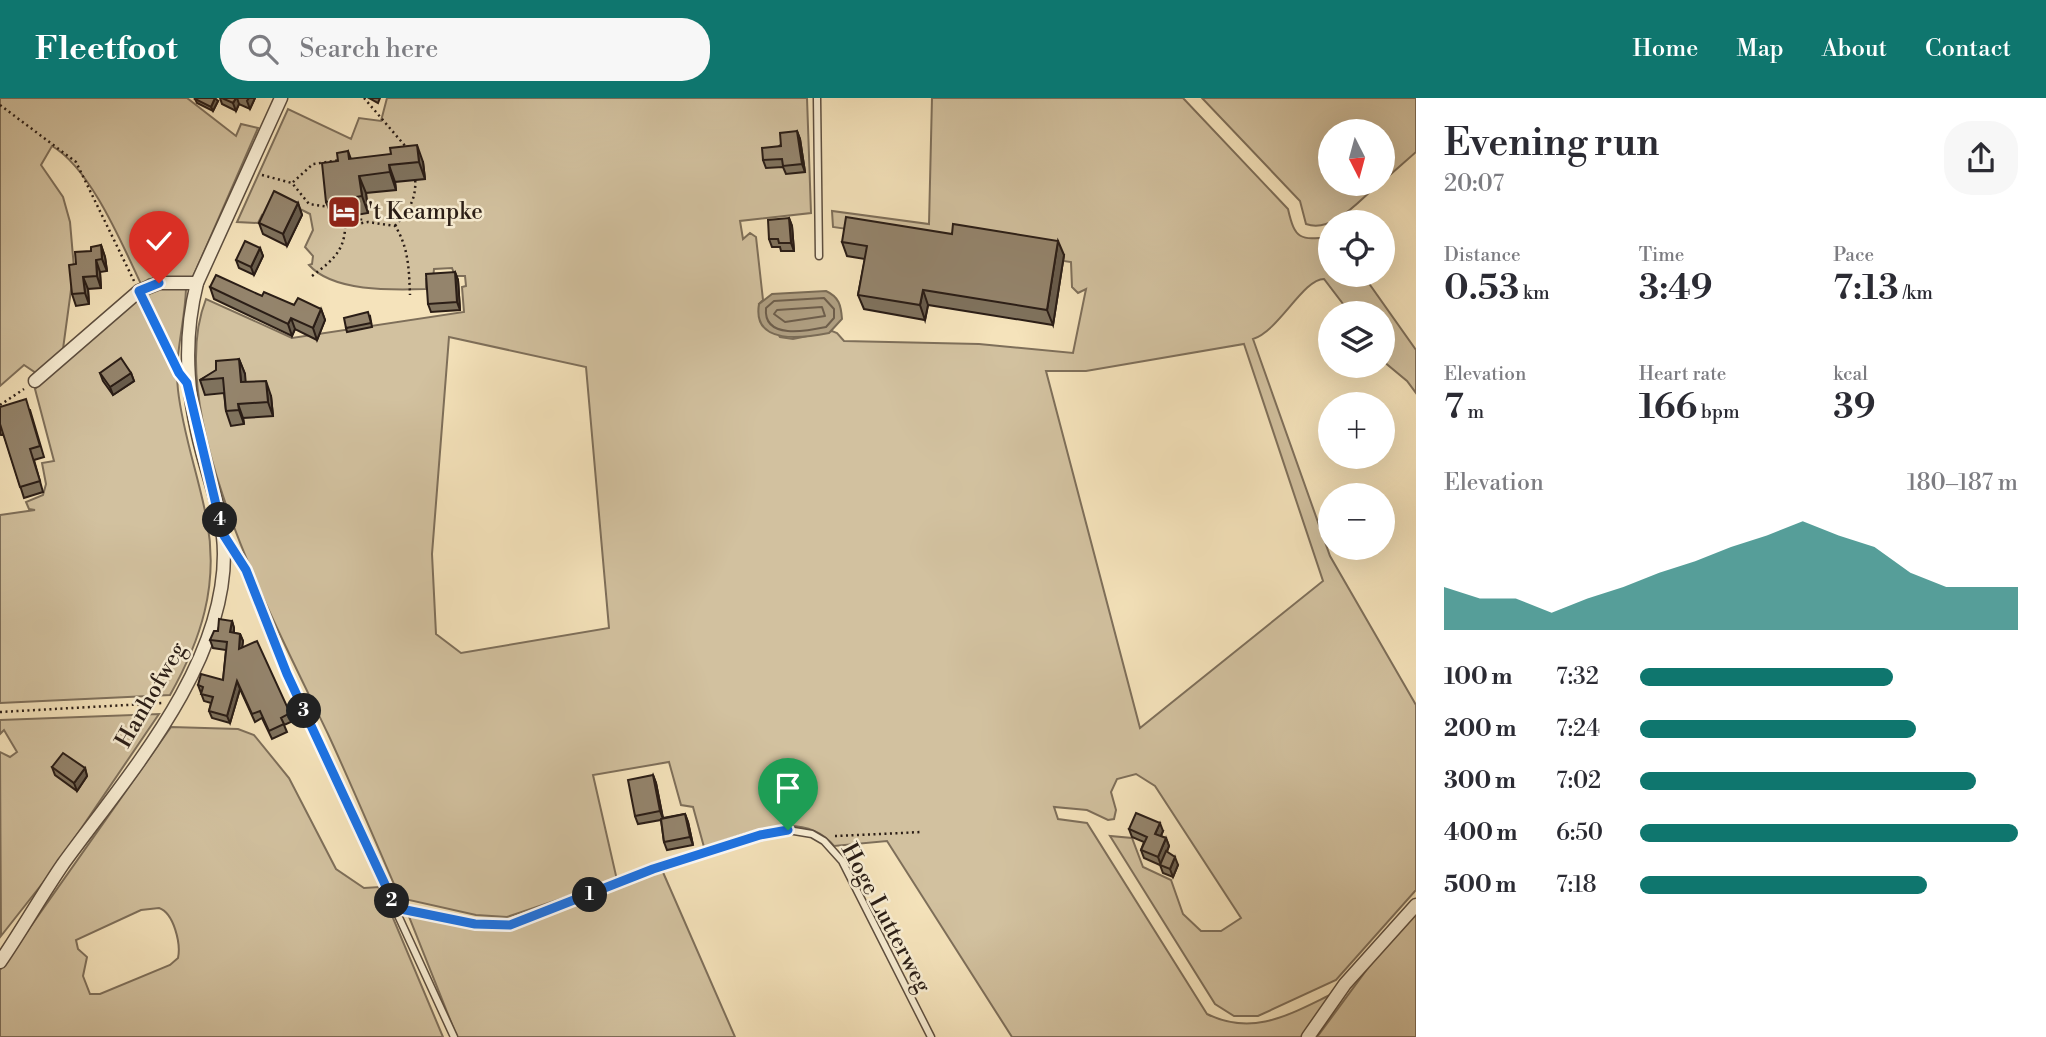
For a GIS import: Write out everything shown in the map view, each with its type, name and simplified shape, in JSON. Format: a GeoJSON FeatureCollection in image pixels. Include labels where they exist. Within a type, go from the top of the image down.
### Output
{"type":"FeatureCollection","features":[{"type":"Feature","properties":{"kind":"street","name":"Hanhofweg"},"geometry":{"type":"LineString","coordinates":[[0,962],[51,881],[176,703],[197,665],[215,610],[222,577],[223,534],[187,383],[188,331],[197,283],[281,98]]}},
{"type":"Feature","properties":{"kind":"street"},"geometry":{"type":"LineString","coordinates":[[35,381],[139,291],[159,283],[197,283]]}},
{"type":"Feature","properties":{"kind":"street"},"geometry":{"type":"LineString","coordinates":[[1308,1037],[1345,984],[1416,905]]}},
{"type":"Feature","properties":{"kind":"lane"},"geometry":{"type":"LineString","coordinates":[[817,98],[820,256]]}},
{"type":"Feature","properties":{"kind":"lane"},"geometry":{"type":"LineString","coordinates":[[223,534],[246,570],[287,674],[454,1037]]}},
{"type":"Feature","properties":{"kind":"lane","name":"Hoge Lutterweg"},"geometry":{"type":"LineString","coordinates":[[396,908],[475,924],[510,925],[653,869],[760,835],[788,830],[817,837],[842,861],[931,1037]]}},
{"type":"Feature","properties":{"kind":"path"},"geometry":{"type":"LineString","coordinates":[[363,98],[400,137],[412,157]]}},
{"type":"Feature","properties":{"kind":"path"},"geometry":{"type":"LineString","coordinates":[[0,105],[76,162],[179,373],[187,383]]}},
{"type":"Feature","properties":{"kind":"path"},"geometry":{"type":"LineString","coordinates":[[292,183],[313,164],[348,160]]}},
{"type":"Feature","properties":{"kind":"path"},"geometry":{"type":"LineString","coordinates":[[249,170],[292,183],[309,204],[331,207]]}},
{"type":"Feature","properties":{"kind":"path"},"geometry":{"type":"LineString","coordinates":[[395,226],[407,213],[415,195],[415,170]]}},
{"type":"Feature","properties":{"kind":"path"},"geometry":{"type":"LineString","coordinates":[[360,204],[361,223]]}},
{"type":"Feature","properties":{"kind":"path"},"geometry":{"type":"LineString","coordinates":[[312,276],[339,252],[346,236],[345,218]]}},
{"type":"Feature","properties":{"kind":"path"},"geometry":{"type":"LineString","coordinates":[[345,226],[361,223],[395,226]]}},
{"type":"Feature","properties":{"kind":"path"},"geometry":{"type":"LineString","coordinates":[[395,226],[402,240],[408,265],[410,295]]}},
{"type":"Feature","properties":{"kind":"path"},"geometry":{"type":"LineString","coordinates":[[0,405],[35,381]]}},
{"type":"Feature","properties":{"kind":"path"},"geometry":{"type":"LineString","coordinates":[[0,712],[176,703]]}},
{"type":"Feature","properties":{"kind":"path"},"geometry":{"type":"LineString","coordinates":[[817,837],[922,832]]}},
{"type":"Feature","properties":{"kind":"shaded area"},"geometry":{"type":"Polygon","coordinates":[[[0,98],[187,98],[236,136],[241,124],[258,128],[193,277],[149,279],[141,284],[115,229],[92,189],[80,172],[52,146],[41,165],[63,197],[70,222],[74,268],[63,349],[36,373],[24,365],[0,386],[0,98]]]}},
{"type":"Feature","properties":{"kind":"shaded area"},"geometry":{"type":"Polygon","coordinates":[[[387,98],[807,98],[811,213],[740,221],[743,239],[750,233],[756,237],[763,300],[759,304],[780,337],[793,339],[832,331],[844,341],[979,344],[1073,353],[1086,289],[1078,293],[1072,287],[1071,262],[833,227],[832,211],[929,224],[932,98],[1183,98],[1288,209],[1296,232],[1305,238],[1318,238],[1318,280],[1308,287],[1272,326],[1253,339],[1318,522],[1318,560],[1332,560],[1416,705],[1416,890],[1336,980],[1258,1016],[1234,1016],[1215,1004],[1110,836],[1132,838],[1143,867],[1171,880],[1183,914],[1201,931],[1221,931],[1241,918],[1155,786],[1136,774],[1117,779],[1111,792],[1116,810],[1114,819],[1108,820],[1087,810],[1054,807],[1058,819],[1087,823],[1207,1014],[1224,1021],[1256,1023],[1287,1015],[1334,993],[1301,1037],[1012,1037],[887,841],[834,846],[821,834],[806,828],[789,826],[754,831],[704,847],[693,807],[681,805],[669,762],[593,775],[617,880],[507,917],[476,915],[400,898],[231,520],[212,459],[199,400],[196,346],[206,299],[292,338],[464,312],[462,287],[466,286],[465,276],[455,276],[452,268],[434,269],[433,279],[426,279],[426,289],[380,289],[348,285],[320,274],[309,265],[312,264],[313,256],[305,247],[313,230],[310,214],[292,205],[269,219],[262,215],[258,223],[237,222],[288,109],[351,139],[359,118],[381,121],[387,98]],[[449,337],[432,554],[436,634],[461,653],[609,628],[586,367],[449,337]],[[1244,344],[1086,371],[1046,371],[1140,728],[1323,581],[1244,344]]]}},
{"type":"Feature","properties":{"kind":"shaded area"},"geometry":{"type":"Polygon","coordinates":[[[1202,98],[1416,98],[1416,152],[1395,170],[1395,119],[1318,119],[1318,196],[1366,196],[1350,210],[1318,210],[1316,226],[1306,224],[1300,201],[1202,98]]]}},
{"type":"Feature","properties":{"kind":"shaded area"},"geometry":{"type":"Polygon","coordinates":[[[1330,287],[1371,287],[1381,301],[1341,301],[1330,287]]]}},
{"type":"Feature","properties":{"kind":"shaded area"},"geometry":{"type":"Polygon","coordinates":[[[158,289],[186,289],[177,364],[178,390],[204,505],[210,545],[209,590],[191,654],[170,695],[0,703],[0,515],[35,510],[29,509],[26,502],[43,495],[46,484],[42,463],[54,461],[35,389],[111,319],[158,289]]]}},
{"type":"Feature","properties":{"kind":"shaded area"},"geometry":{"type":"Polygon","coordinates":[[[1395,320],[1416,350],[1416,393],[1395,371],[1395,320]]]}},
{"type":"Feature","properties":{"kind":"shaded area"},"geometry":{"type":"Polygon","coordinates":[[[159,714],[53,870],[1,936],[0,752],[10,757],[17,752],[4,730],[0,734],[0,720],[159,714]]]}},
{"type":"Feature","properties":{"kind":"shaded area"},"geometry":{"type":"Polygon","coordinates":[[[171,727],[238,729],[254,735],[289,778],[336,869],[364,888],[380,887],[443,1037],[0,1037],[0,970],[171,727]],[[159,908],[141,910],[76,940],[78,949],[87,957],[83,976],[90,994],[100,994],[170,965],[178,958],[175,930],[164,911],[159,908]]]}},
{"type":"Feature","properties":{"kind":"shaded area"},"geometry":{"type":"Polygon","coordinates":[[[662,870],[735,1037],[457,1037],[408,914],[475,927],[516,926],[662,870]]]}},
{"type":"Feature","properties":{"kind":"shaded area"},"geometry":{"type":"Polygon","coordinates":[[[1416,910],[1416,1037],[1317,1037],[1382,949],[1416,910]]]}},
{"type":"Feature","properties":{"kind":"water"},"geometry":{"type":"Polygon","coordinates":[[[826,291],[838,302],[842,319],[829,333],[782,336],[763,327],[759,318],[759,304],[772,294],[826,291]]]}},
{"type":"Feature","properties":{"kind":"building"},"geometry":{"type":"Polygon","coordinates":[[[196,98],[215,98],[211,107],[196,98]]]}},
{"type":"Feature","properties":{"kind":"building"},"geometry":{"type":"Polygon","coordinates":[[[222,98],[236,98],[233,103],[222,98]]]}},
{"type":"Feature","properties":{"kind":"building"},"geometry":{"type":"Polygon","coordinates":[[[797,131],[802,164],[783,166],[782,159],[763,160],[762,148],[781,146],[780,133],[797,131]]]}},
{"type":"Feature","properties":{"kind":"building"},"geometry":{"type":"Polygon","coordinates":[[[417,145],[419,162],[389,165],[390,172],[359,176],[362,196],[326,202],[322,163],[338,161],[337,153],[348,151],[349,159],[391,154],[390,148],[417,145]]]}},
{"type":"Feature","properties":{"kind":"building"},"geometry":{"type":"Polygon","coordinates":[[[274,191],[298,203],[283,234],[259,223],[274,191]]]}},
{"type":"Feature","properties":{"kind":"building"},"geometry":{"type":"Polygon","coordinates":[[[846,217],[952,234],[953,224],[1058,241],[1047,310],[923,290],[920,305],[858,295],[867,246],[842,242],[846,217]]]}},
{"type":"Feature","properties":{"kind":"building"},"geometry":{"type":"Polygon","coordinates":[[[789,218],[791,243],[779,243],[778,239],[769,239],[768,220],[789,218]]]}},
{"type":"Feature","properties":{"kind":"building"},"geometry":{"type":"Polygon","coordinates":[[[245,241],[260,248],[251,267],[236,260],[245,241]]]}},
{"type":"Feature","properties":{"kind":"building"},"geometry":{"type":"Polygon","coordinates":[[[101,245],[102,259],[96,260],[97,276],[83,277],[85,293],[72,294],[69,265],[76,264],[75,252],[91,251],[91,247],[101,245]]]}},
{"type":"Feature","properties":{"kind":"building"},"geometry":{"type":"Polygon","coordinates":[[[455,272],[457,302],[428,304],[426,274],[455,272]]]}},
{"type":"Feature","properties":{"kind":"building"},"geometry":{"type":"Polygon","coordinates":[[[216,275],[262,296],[264,292],[294,305],[298,298],[321,309],[313,328],[291,318],[288,324],[210,287],[216,275]]]}},
{"type":"Feature","properties":{"kind":"building"},"geometry":{"type":"Polygon","coordinates":[[[368,312],[371,323],[346,328],[344,318],[368,312]]]}},
{"type":"Feature","properties":{"kind":"building"},"geometry":{"type":"Polygon","coordinates":[[[121,358],[131,373],[110,387],[100,373],[121,358]]]}},
{"type":"Feature","properties":{"kind":"building"},"geometry":{"type":"Polygon","coordinates":[[[239,359],[241,382],[266,381],[268,402],[238,404],[239,410],[226,411],[223,378],[200,380],[216,370],[216,361],[239,359]]]}},
{"type":"Feature","properties":{"kind":"building"},"geometry":{"type":"Polygon","coordinates":[[[26,399],[40,446],[30,449],[40,481],[20,487],[0,424],[0,407],[26,399]]]}},
{"type":"Feature","properties":{"kind":"building"},"geometry":{"type":"Polygon","coordinates":[[[219,619],[232,621],[230,632],[240,634],[239,649],[257,641],[290,713],[281,718],[284,724],[269,731],[260,711],[252,714],[237,681],[227,716],[209,711],[213,697],[201,694],[203,687],[198,685],[201,674],[223,680],[227,642],[210,640],[214,631],[218,631],[219,619]]]}},
{"type":"Feature","properties":{"kind":"building"},"geometry":{"type":"Polygon","coordinates":[[[63,753],[85,768],[74,783],[52,767],[63,753]]]}},
{"type":"Feature","properties":{"kind":"building"},"geometry":{"type":"Polygon","coordinates":[[[653,775],[660,811],[635,816],[628,780],[653,775]]]}},
{"type":"Feature","properties":{"kind":"building"},"geometry":{"type":"Polygon","coordinates":[[[1136,813],[1160,823],[1155,834],[1166,838],[1158,857],[1141,850],[1147,837],[1129,829],[1136,813]]]}},
{"type":"Feature","properties":{"kind":"building"},"geometry":{"type":"Polygon","coordinates":[[[685,814],[690,837],[664,842],[661,819],[685,814]]]}},
{"type":"Feature","properties":{"kind":"building"},"geometry":{"type":"Polygon","coordinates":[[[1166,851],[1175,857],[1170,869],[1160,865],[1166,851]]]}},
{"type":"Feature","properties":{"kind":"place","name":"'t Keampke"},"geometry":{"type":"Point","coordinates":[344,212]}},
{"type":"Feature","properties":{"kind":"route"},"geometry":{"type":"LineString","coordinates":[[159,283],[139,291],[179,373],[187,383],[197,434],[223,534],[246,570],[287,674],[396,908],[475,924],[510,925],[653,869],[760,835],[788,830]]}}]}
